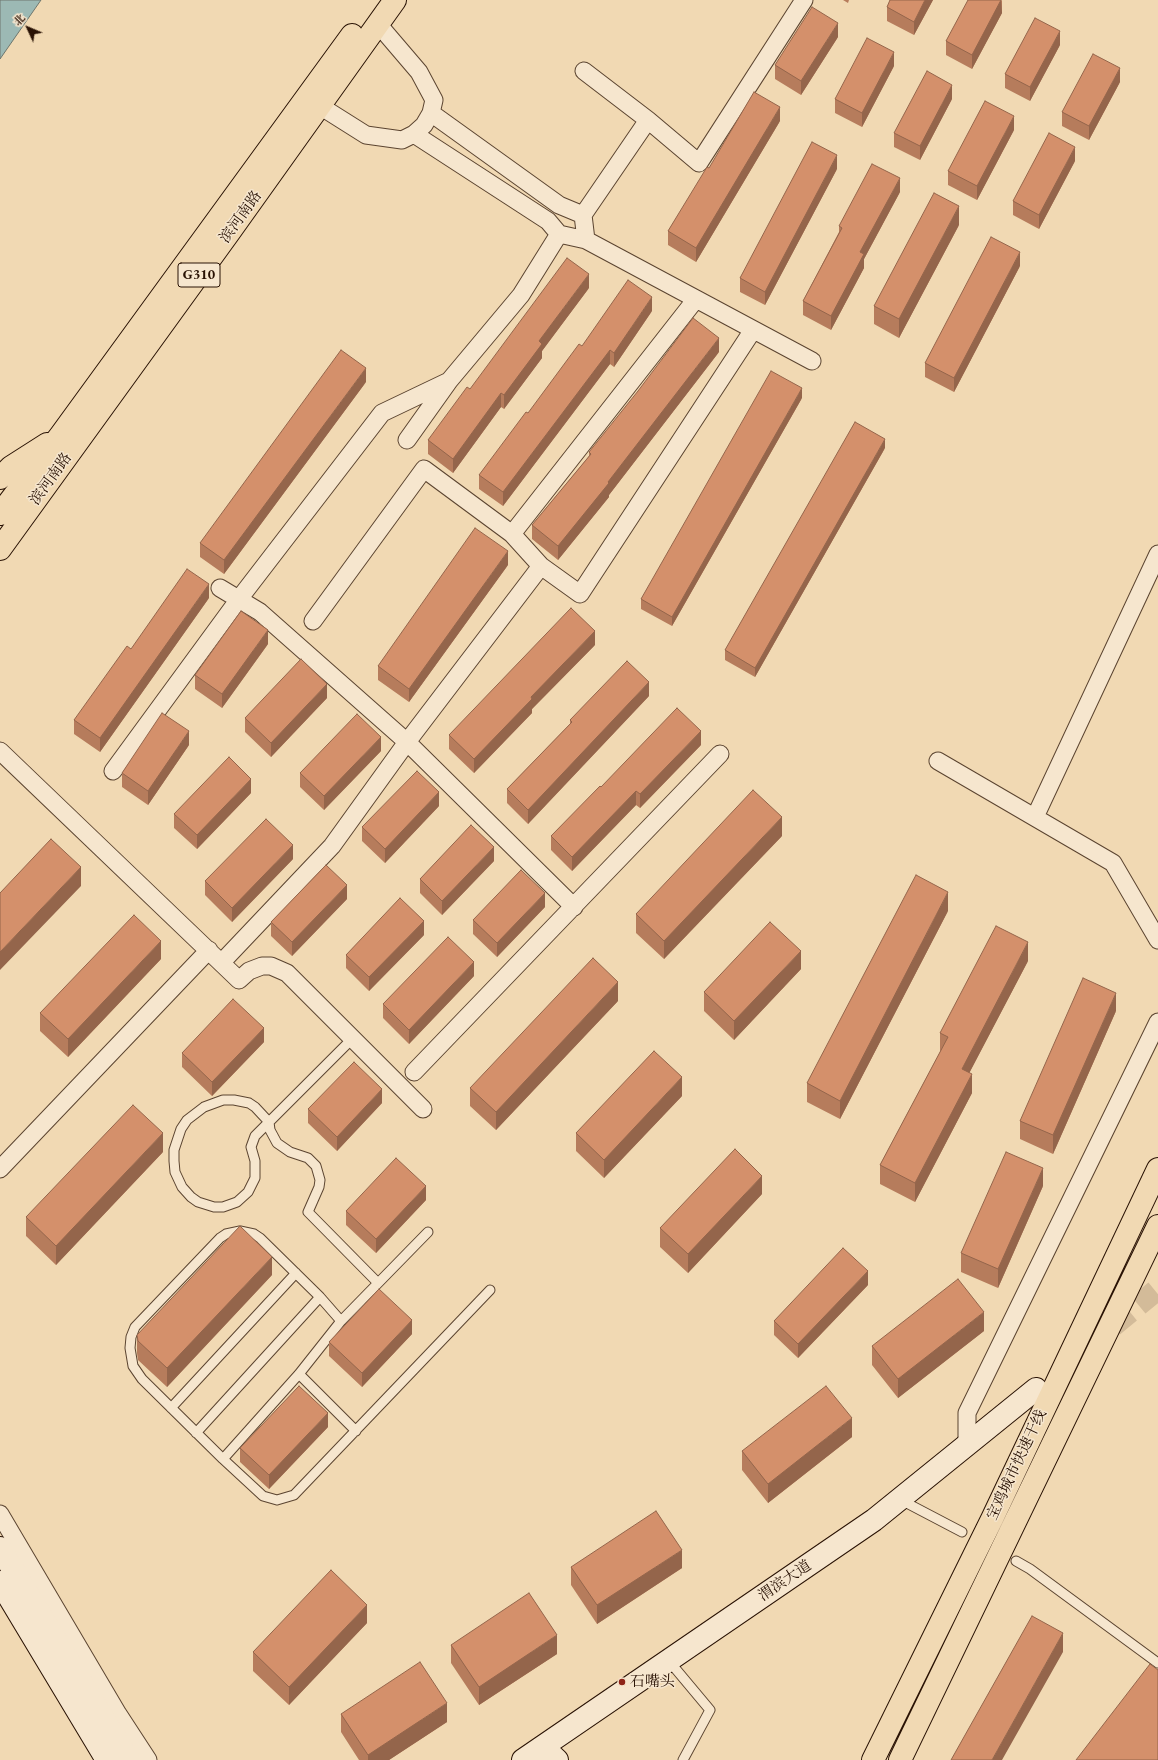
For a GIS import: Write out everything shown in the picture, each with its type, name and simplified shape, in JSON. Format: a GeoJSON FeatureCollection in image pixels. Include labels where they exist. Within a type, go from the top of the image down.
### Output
{"type":"FeatureCollection","features":[{"type":"Feature","properties":{"kind":"highway","name":"滨河南路"},"geometry":{"type":"LineString","coordinates":[[0,514],[60,436],[377,0]]}},
{"type":"Feature","properties":{"kind":"highway","name":"滨河南路"},"geometry":{"type":"LineString","coordinates":[[0,549],[395,0]]}},
{"type":"Feature","properties":{"kind":"highway"},"geometry":{"type":"LineString","coordinates":[[0,478],[11,467],[60,436]]}},
{"type":"Feature","properties":{"kind":"highway","name":"宝鸡城市快速干线"},"geometry":{"type":"LineString","coordinates":[[873,1760],[992,1519],[1158,1169]]}},
{"type":"Feature","properties":{"kind":"highway","name":"宝鸡城市快速干线"},"geometry":{"type":"LineString","coordinates":[[900,1760],[1158,1226]]}},
{"type":"Feature","properties":{"kind":"main road","name":"渭滨大道"},"geometry":{"type":"LineString","coordinates":[[523,1760],[550,1753],[669,1661],[874,1520],[1036,1389]]}},
{"type":"Feature","properties":{"kind":"main road"},"geometry":{"type":"LineString","coordinates":[[0,1548],[129,1760]]}},
{"type":"Feature","properties":{"kind":"main road"},"geometry":{"type":"LineString","coordinates":[[0,1582],[107,1760]]}},
{"type":"Feature","properties":{"kind":"street"},"geometry":{"type":"LineString","coordinates":[[584,72],[648,120],[699,163],[804,0]]}},
{"type":"Feature","properties":{"kind":"street"},"geometry":{"type":"LineString","coordinates":[[320,106],[366,135],[402,140],[414,134],[424,125],[431,113],[434,100],[419,72],[378,24]]}},
{"type":"Feature","properties":{"kind":"street"},"geometry":{"type":"LineString","coordinates":[[431,113],[559,205],[583,215]]}},
{"type":"Feature","properties":{"kind":"street"},"geometry":{"type":"LineString","coordinates":[[586,240],[583,215],[648,120]]}},
{"type":"Feature","properties":{"kind":"street"},"geometry":{"type":"LineString","coordinates":[[414,134],[548,221],[560,234],[586,240],[812,361]]}},
{"type":"Feature","properties":{"kind":"street"},"geometry":{"type":"LineString","coordinates":[[406,440],[449,381],[522,295],[560,234]]}},
{"type":"Feature","properties":{"kind":"street"},"geometry":{"type":"LineString","coordinates":[[512,534],[696,299]]}},
{"type":"Feature","properties":{"kind":"street"},"geometry":{"type":"LineString","coordinates":[[313,622],[424,469],[512,534],[541,566],[580,594],[754,330]]}},
{"type":"Feature","properties":{"kind":"street"},"geometry":{"type":"LineString","coordinates":[[113,771],[239,599],[382,413],[449,381]]}},
{"type":"Feature","properties":{"kind":"street"},"geometry":{"type":"LineString","coordinates":[[1035,818],[1158,554]]}},
{"type":"Feature","properties":{"kind":"street"},"geometry":{"type":"LineString","coordinates":[[222,962],[332,846],[407,742],[541,566]]}},
{"type":"Feature","properties":{"kind":"street"},"geometry":{"type":"LineString","coordinates":[[220,588],[260,612],[407,742],[574,907]]}},
{"type":"Feature","properties":{"kind":"street"},"geometry":{"type":"LineString","coordinates":[[0,751],[222,962],[239,980],[249,971],[262,966],[271,966],[287,973],[423,1109]]}},
{"type":"Feature","properties":{"kind":"street"},"geometry":{"type":"LineString","coordinates":[[414,1072],[720,754]]}},
{"type":"Feature","properties":{"kind":"street"},"geometry":{"type":"LineString","coordinates":[[938,761],[1113,863],[1158,940]]}},
{"type":"Feature","properties":{"kind":"street"},"geometry":{"type":"LineString","coordinates":[[0,1169],[209,950]]}},
{"type":"Feature","properties":{"kind":"street"},"geometry":{"type":"LineString","coordinates":[[967,1445],[967,1413],[1158,1022]]}},
{"type":"Feature","properties":{"kind":"street"},"geometry":{"type":"LineString","coordinates":[[0,1514],[114,1707],[148,1760]]}},
{"type":"Feature","properties":{"kind":"lane"},"geometry":{"type":"LineString","coordinates":[[352,1038],[269,1122],[255,1136],[251,1147],[256,1170],[252,1186],[243,1198],[230,1205],[214,1207],[198,1202],[185,1191],[175,1172],[174,1150],[181,1129],[195,1113],[213,1103],[234,1100],[249,1103],[255,1107],[269,1122],[272,1137],[277,1143],[290,1152],[308,1158],[316,1166],[320,1180],[319,1187],[308,1212],[378,1283]]}},
{"type":"Feature","properties":{"kind":"lane"},"geometry":{"type":"LineString","coordinates":[[341,1321],[320,1297],[260,1238],[254,1234],[240,1231],[226,1234],[220,1238],[135,1327],[131,1337],[130,1348],[133,1366],[142,1379],[196,1433],[263,1496],[270,1499],[283,1499],[294,1495],[490,1290]]}},
{"type":"Feature","properties":{"kind":"lane"},"geometry":{"type":"LineString","coordinates":[[223,1459],[299,1374],[341,1321],[428,1232]]}},
{"type":"Feature","properties":{"kind":"lane"},"geometry":{"type":"LineString","coordinates":[[171,1408],[296,1273]]}},
{"type":"Feature","properties":{"kind":"lane"},"geometry":{"type":"LineString","coordinates":[[196,1433],[320,1297]]}},
{"type":"Feature","properties":{"kind":"lane"},"geometry":{"type":"LineString","coordinates":[[299,1374],[356,1431]]}},
{"type":"Feature","properties":{"kind":"lane"},"geometry":{"type":"LineString","coordinates":[[899,1499],[962,1532]]}},
{"type":"Feature","properties":{"kind":"lane"},"geometry":{"type":"LineString","coordinates":[[1016,1561],[1030,1569],[1158,1663]]}},
{"type":"Feature","properties":{"kind":"lane"},"geometry":{"type":"LineString","coordinates":[[669,1661],[710,1710],[683,1760]]}},
{"type":"Feature","properties":{"kind":"water"},"geometry":{"type":"Polygon","coordinates":[[[0,0],[41,0],[0,59],[0,0]]]}},
{"type":"Feature","properties":{"kind":"building"},"geometry":{"type":"Polygon","coordinates":[[[890,0],[925,0],[914,22],[887,7],[890,0]]]}},
{"type":"Feature","properties":{"kind":"building"},"geometry":{"type":"Polygon","coordinates":[[[968,0],[1001,0],[972,55],[946,41],[968,0]]]}},
{"type":"Feature","properties":{"kind":"building"},"geometry":{"type":"Polygon","coordinates":[[[812,7],[838,23],[801,81],[775,65],[812,7]]]}},
{"type":"Feature","properties":{"kind":"building"},"geometry":{"type":"Polygon","coordinates":[[[1035,18],[1060,31],[1030,87],[1005,74],[1035,18]]]}},
{"type":"Feature","properties":{"kind":"building"},"geometry":{"type":"Polygon","coordinates":[[[867,38],[894,52],[862,113],[835,99],[867,38]]]}},
{"type":"Feature","properties":{"kind":"building"},"geometry":{"type":"Polygon","coordinates":[[[1093,54],[1120,68],[1089,126],[1062,112],[1093,54]]]}},
{"type":"Feature","properties":{"kind":"building"},"geometry":{"type":"Polygon","coordinates":[[[927,71],[952,85],[920,146],[894,133],[927,71]]]}},
{"type":"Feature","properties":{"kind":"building"},"geometry":{"type":"Polygon","coordinates":[[[754,92],[780,107],[696,248],[668,231],[707,167],[709,168],[754,92]]]}},
{"type":"Feature","properties":{"kind":"building"},"geometry":{"type":"Polygon","coordinates":[[[985,101],[1014,116],[977,186],[948,171],[985,101]]]}},
{"type":"Feature","properties":{"kind":"building"},"geometry":{"type":"Polygon","coordinates":[[[1049,133],[1075,147],[1039,215],[1013,201],[1049,133]]]}},
{"type":"Feature","properties":{"kind":"building"},"geometry":{"type":"Polygon","coordinates":[[[812,142],[837,155],[765,292],[740,278],[812,142]]]}},
{"type":"Feature","properties":{"kind":"building"},"geometry":{"type":"Polygon","coordinates":[[[872,164],[900,178],[860,252],[864,254],[831,316],[803,301],[842,228],[839,226],[872,164]]]}},
{"type":"Feature","properties":{"kind":"building"},"geometry":{"type":"Polygon","coordinates":[[[934,193],[959,206],[899,319],[874,306],[934,193]]]}},
{"type":"Feature","properties":{"kind":"building"},"geometry":{"type":"Polygon","coordinates":[[[991,237],[1020,252],[954,378],[925,363],[991,237]]]}},
{"type":"Feature","properties":{"kind":"building"},"geometry":{"type":"Polygon","coordinates":[[[567,258],[589,274],[539,341],[542,344],[504,395],[501,393],[453,459],[428,440],[467,387],[470,389],[567,258]]]}},
{"type":"Feature","properties":{"kind":"building"},"geometry":{"type":"Polygon","coordinates":[[[628,280],[652,297],[614,353],[610,350],[503,492],[479,475],[526,412],[528,413],[579,344],[582,346],[628,280]]]}},
{"type":"Feature","properties":{"kind":"building"},"geometry":{"type":"Polygon","coordinates":[[[693,318],[719,338],[608,482],[609,483],[558,546],[532,525],[591,454],[589,452],[638,391],[693,318]]]}},
{"type":"Feature","properties":{"kind":"building"},"geometry":{"type":"Polygon","coordinates":[[[341,350],[366,368],[224,560],[200,543],[341,350]]]}},
{"type":"Feature","properties":{"kind":"building"},"geometry":{"type":"Polygon","coordinates":[[[771,371],[802,388],[672,617],[641,599],[771,371]]]}},
{"type":"Feature","properties":{"kind":"building"},"geometry":{"type":"Polygon","coordinates":[[[855,422],[885,439],[755,668],[725,650],[855,422]]]}},
{"type":"Feature","properties":{"kind":"building"},"geometry":{"type":"Polygon","coordinates":[[[475,528],[508,551],[409,689],[378,666],[475,528]]]}},
{"type":"Feature","properties":{"kind":"building"},"geometry":{"type":"Polygon","coordinates":[[[187,569],[209,584],[100,738],[74,720],[127,646],[131,649],[187,569]]]}},
{"type":"Feature","properties":{"kind":"building"},"geometry":{"type":"Polygon","coordinates":[[[571,608],[595,631],[474,759],[449,735],[571,608]]]}},
{"type":"Feature","properties":{"kind":"building"},"geometry":{"type":"Polygon","coordinates":[[[241,611],[268,630],[222,694],[195,675],[241,611]]]}},
{"type":"Feature","properties":{"kind":"building"},"geometry":{"type":"Polygon","coordinates":[[[301,659],[327,684],[271,743],[245,718],[301,659]]]}},
{"type":"Feature","properties":{"kind":"building"},"geometry":{"type":"Polygon","coordinates":[[[627,661],[649,682],[528,810],[507,789],[572,722],[570,720],[627,661]]]}},
{"type":"Feature","properties":{"kind":"building"},"geometry":{"type":"Polygon","coordinates":[[[677,708],[701,731],[640,794],[636,791],[572,857],[551,836],[600,786],[601,787],[677,708]]]}},
{"type":"Feature","properties":{"kind":"building"},"geometry":{"type":"Polygon","coordinates":[[[162,713],[189,731],[148,791],[122,773],[162,713]]]}},
{"type":"Feature","properties":{"kind":"building"},"geometry":{"type":"Polygon","coordinates":[[[357,714],[381,737],[324,796],[300,773],[357,714]]]}},
{"type":"Feature","properties":{"kind":"building"},"geometry":{"type":"Polygon","coordinates":[[[229,757],[251,779],[197,835],[174,814],[229,757]]]}},
{"type":"Feature","properties":{"kind":"building"},"geometry":{"type":"Polygon","coordinates":[[[417,771],[439,792],[385,849],[362,827],[417,771]]]}},
{"type":"Feature","properties":{"kind":"building"},"geometry":{"type":"Polygon","coordinates":[[[753,790],[782,817],[664,941],[636,914],[753,790]]]}},
{"type":"Feature","properties":{"kind":"building"},"geometry":{"type":"Polygon","coordinates":[[[266,819],[293,845],[232,908],[205,881],[266,819]]]}},
{"type":"Feature","properties":{"kind":"building"},"geometry":{"type":"Polygon","coordinates":[[[471,825],[494,847],[442,901],[420,879],[471,825]]]}},
{"type":"Feature","properties":{"kind":"building"},"geometry":{"type":"Polygon","coordinates":[[[51,839],[81,867],[0,952],[0,893],[51,839]]]}},
{"type":"Feature","properties":{"kind":"building"},"geometry":{"type":"Polygon","coordinates":[[[326,865],[347,885],[292,942],[271,922],[326,865]]]}},
{"type":"Feature","properties":{"kind":"building"},"geometry":{"type":"Polygon","coordinates":[[[521,870],[545,893],[497,943],[473,920],[521,870]]]}},
{"type":"Feature","properties":{"kind":"building"},"geometry":{"type":"Polygon","coordinates":[[[916,875],[948,892],[840,1101],[807,1083],[916,875]]]}},
{"type":"Feature","properties":{"kind":"building"},"geometry":{"type":"Polygon","coordinates":[[[400,898],[424,921],[369,977],[346,955],[400,898]]]}},
{"type":"Feature","properties":{"kind":"building"},"geometry":{"type":"Polygon","coordinates":[[[134,915],[161,941],[68,1039],[40,1013],[134,915]]]}},
{"type":"Feature","properties":{"kind":"building"},"geometry":{"type":"Polygon","coordinates":[[[770,922],[801,951],[734,1021],[704,992],[770,922]]]}},
{"type":"Feature","properties":{"kind":"building"},"geometry":{"type":"Polygon","coordinates":[[[996,926],[1028,942],[962,1069],[972,1074],[915,1183],[880,1165],[948,1037],[940,1033],[996,926]]]}},
{"type":"Feature","properties":{"kind":"building"},"geometry":{"type":"Polygon","coordinates":[[[448,937],[474,962],[409,1030],[383,1004],[448,937]]]}},
{"type":"Feature","properties":{"kind":"building"},"geometry":{"type":"Polygon","coordinates":[[[593,958],[618,982],[496,1112],[470,1088],[593,958]]]}},
{"type":"Feature","properties":{"kind":"building"},"geometry":{"type":"Polygon","coordinates":[[[1083,978],[1116,993],[1053,1135],[1020,1121],[1083,978]]]}},
{"type":"Feature","properties":{"kind":"building"},"geometry":{"type":"Polygon","coordinates":[[[233,999],[264,1028],[212,1082],[182,1053],[233,999]]]}},
{"type":"Feature","properties":{"kind":"building"},"geometry":{"type":"Polygon","coordinates":[[[654,1051],[682,1077],[604,1160],[576,1133],[654,1051]]]}},
{"type":"Feature","properties":{"kind":"building"},"geometry":{"type":"Polygon","coordinates":[[[354,1062],[382,1089],[337,1137],[308,1109],[354,1062]]]}},
{"type":"Feature","properties":{"kind":"building"},"geometry":{"type":"Polygon","coordinates":[[[133,1105],[163,1133],[56,1246],[26,1217],[133,1105]]]}},
{"type":"Feature","properties":{"kind":"building"},"geometry":{"type":"Polygon","coordinates":[[[735,1149],[762,1176],[688,1254],[660,1228],[735,1149]]]}},
{"type":"Feature","properties":{"kind":"building"},"geometry":{"type":"Polygon","coordinates":[[[1006,1152],[1043,1168],[998,1269],[961,1253],[1006,1152]]]}},
{"type":"Feature","properties":{"kind":"building"},"geometry":{"type":"Polygon","coordinates":[[[396,1158],[426,1186],[376,1239],[346,1211],[396,1158]]]}},
{"type":"Feature","properties":{"kind":"building"},"geometry":{"type":"Polygon","coordinates":[[[240,1226],[272,1257],[167,1368],[138,1341],[137,1335],[240,1226]]]}},
{"type":"Feature","properties":{"kind":"building"},"geometry":{"type":"Polygon","coordinates":[[[843,1248],[868,1271],[798,1344],[774,1321],[843,1248]]]}},
{"type":"Feature","properties":{"kind":"building"},"geometry":{"type":"Polygon","coordinates":[[[958,1279],[984,1312],[898,1379],[872,1346],[958,1279]]]}},
{"type":"Feature","properties":{"kind":"building"},"geometry":{"type":"Polygon","coordinates":[[[379,1289],[412,1320],[362,1373],[329,1342],[379,1289]]]}},
{"type":"Feature","properties":{"kind":"building"},"geometry":{"type":"Polygon","coordinates":[[[299,1386],[328,1413],[269,1475],[240,1448],[299,1386]]]}},
{"type":"Feature","properties":{"kind":"building"},"geometry":{"type":"Polygon","coordinates":[[[826,1386],[852,1418],[768,1484],[742,1451],[826,1386]]]}},
{"type":"Feature","properties":{"kind":"building"},"geometry":{"type":"Polygon","coordinates":[[[656,1511],[682,1550],[597,1605],[571,1567],[656,1511]]]}},
{"type":"Feature","properties":{"kind":"building"},"geometry":{"type":"Polygon","coordinates":[[[331,1570],[367,1605],[289,1687],[253,1652],[331,1570]]]}},
{"type":"Feature","properties":{"kind":"building"},"geometry":{"type":"Polygon","coordinates":[[[529,1593],[557,1635],[479,1687],[451,1645],[529,1593]]]}},
{"type":"Feature","properties":{"kind":"building"},"geometry":{"type":"Polygon","coordinates":[[[1032,1616],[1063,1633],[992,1760],[951,1760],[1032,1616]]]}},
{"type":"Feature","properties":{"kind":"building"},"geometry":{"type":"Polygon","coordinates":[[[420,1662],[447,1703],[368,1755],[341,1714],[420,1662]]]}},
{"type":"Feature","properties":{"kind":"building"},"geometry":{"type":"Polygon","coordinates":[[[1150,1664],[1158,1670],[1158,1760],[1076,1760],[1150,1664]]]}},
{"type":"Feature","properties":{"kind":"tunnel"},"geometry":{"type":"LineString","coordinates":[[1062,1368],[1158,1289]]}},
{"type":"Feature","properties":{"kind":"place","name":"石嘴头"},"geometry":{"type":"Point","coordinates":[622,1682]}}]}
